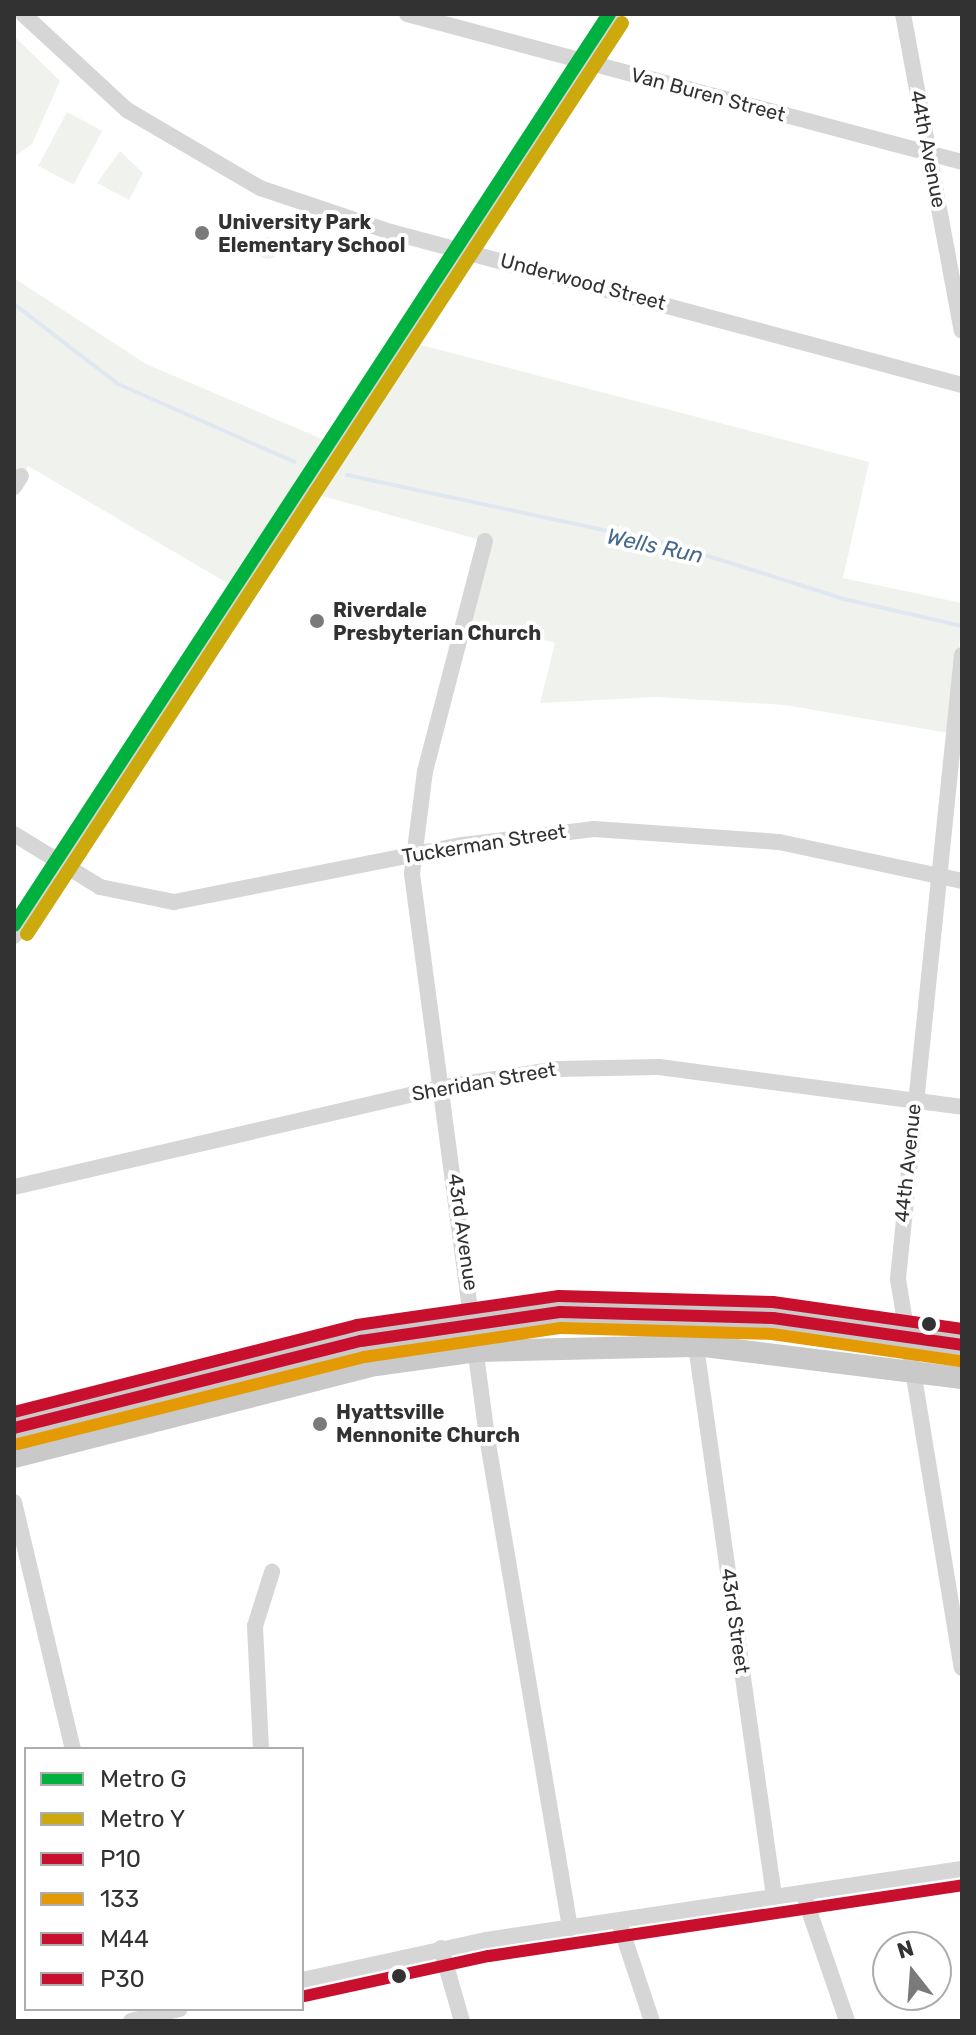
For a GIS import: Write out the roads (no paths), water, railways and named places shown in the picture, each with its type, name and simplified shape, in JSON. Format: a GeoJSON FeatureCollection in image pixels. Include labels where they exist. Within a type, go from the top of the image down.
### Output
{"type":"FeatureCollection","features":[{"type":"Feature","properties":{"kind":"main road"},"geometry":{"type":"LineString","coordinates":[[14,1428],[361,1341],[474,1321],[681,1311],[962,1345]]}},
{"type":"Feature","properties":{"kind":"main road"},"geometry":{"type":"LineString","coordinates":[[14,1457],[376,1365],[477,1351],[696,1346],[962,1378]]}},
{"type":"Feature","properties":{"kind":"street","name":"Underwood Street"},"geometry":{"type":"LineString","coordinates":[[23,14],[103,92],[222,169],[327,213],[962,385]]}},
{"type":"Feature","properties":{"kind":"street","name":"Van Buren Street"},"geometry":{"type":"LineString","coordinates":[[407,14],[962,162]]}},
{"type":"Feature","properties":{"kind":"street"},"geometry":{"type":"LineString","coordinates":[[14,936],[614,14]]}},
{"type":"Feature","properties":{"kind":"street","name":"44th Avenue"},"geometry":{"type":"LineString","coordinates":[[903,14],[962,331]]}},
{"type":"Feature","properties":{"kind":"street","name":"43rd Avenue"},"geometry":{"type":"LineString","coordinates":[[485,541],[411,855],[439,1088],[477,1351],[570,1928]]}},
{"type":"Feature","properties":{"kind":"street","name":"44th Avenue"},"geometry":{"type":"LineString","coordinates":[[961,1665],[903,1339],[898,1279],[962,655]]}},
{"type":"Feature","properties":{"kind":"street","name":"Tuckerman Street"},"geometry":{"type":"LineString","coordinates":[[14,834],[61,865],[112,892],[174,902],[411,855],[562,831],[671,831],[779,842],[962,881]]}},
{"type":"Feature","properties":{"kind":"street","name":"Sheridan Street"},"geometry":{"type":"LineString","coordinates":[[14,1187],[439,1088],[627,1065],[962,1107]]}},
{"type":"Feature","properties":{"kind":"street","name":"43rd Street"},"geometry":{"type":"LineString","coordinates":[[696,1346],[774,1896]]}},
{"type":"Feature","properties":{"kind":"street"},"geometry":{"type":"LineString","coordinates":[[14,1502],[73,1747]]}},
{"type":"Feature","properties":{"kind":"street"},"geometry":{"type":"LineString","coordinates":[[261,1747],[255,1626],[272,1572]]}},
{"type":"Feature","properties":{"kind":"street"},"geometry":{"type":"LineString","coordinates":[[304,1980],[441,1948],[962,1869]]}},
{"type":"Feature","properties":{"kind":"street"},"geometry":{"type":"LineString","coordinates":[[803,1893],[847,2021]]}},
{"type":"Feature","properties":{"kind":"street"},"geometry":{"type":"LineString","coordinates":[[619,1922],[652,2021]]}},
{"type":"Feature","properties":{"kind":"street"},"geometry":{"type":"LineString","coordinates":[[441,1948],[462,2021]]}},
{"type":"Feature","properties":{"kind":"street"},"geometry":{"type":"LineString","coordinates":[[131,2021],[171,2011]]}},
{"type":"Feature","properties":{"kind":"waterway"},"geometry":{"type":"LineString","coordinates":[[14,304],[118,384],[295,462]]}},
{"type":"Feature","properties":{"kind":"waterway","name":"Wells Run"},"geometry":{"type":"LineString","coordinates":[[347,475],[670,544],[844,599],[962,626]]}},
{"type":"Feature","properties":{"kind":"metro line","name":"G"},"geometry":{"type":"LineString","coordinates":[[14,925],[609,14]]}},
{"type":"Feature","properties":{"kind":"metro line","name":"Y"},"geometry":{"type":"LineString","coordinates":[[27,934],[622,23]]}},
{"type":"Feature","properties":{"kind":"place","name":"University Park Elementary School"},"geometry":{"type":"Point","coordinates":[202,233]}},
{"type":"Feature","properties":{"kind":"place","name":"Riverdale Presbyterian Church"},"geometry":{"type":"Point","coordinates":[317,621]}},
{"type":"Feature","properties":{"kind":"place","name":"Hyattsville Mennonite Church"},"geometry":{"type":"Point","coordinates":[320,1424]}}]}
